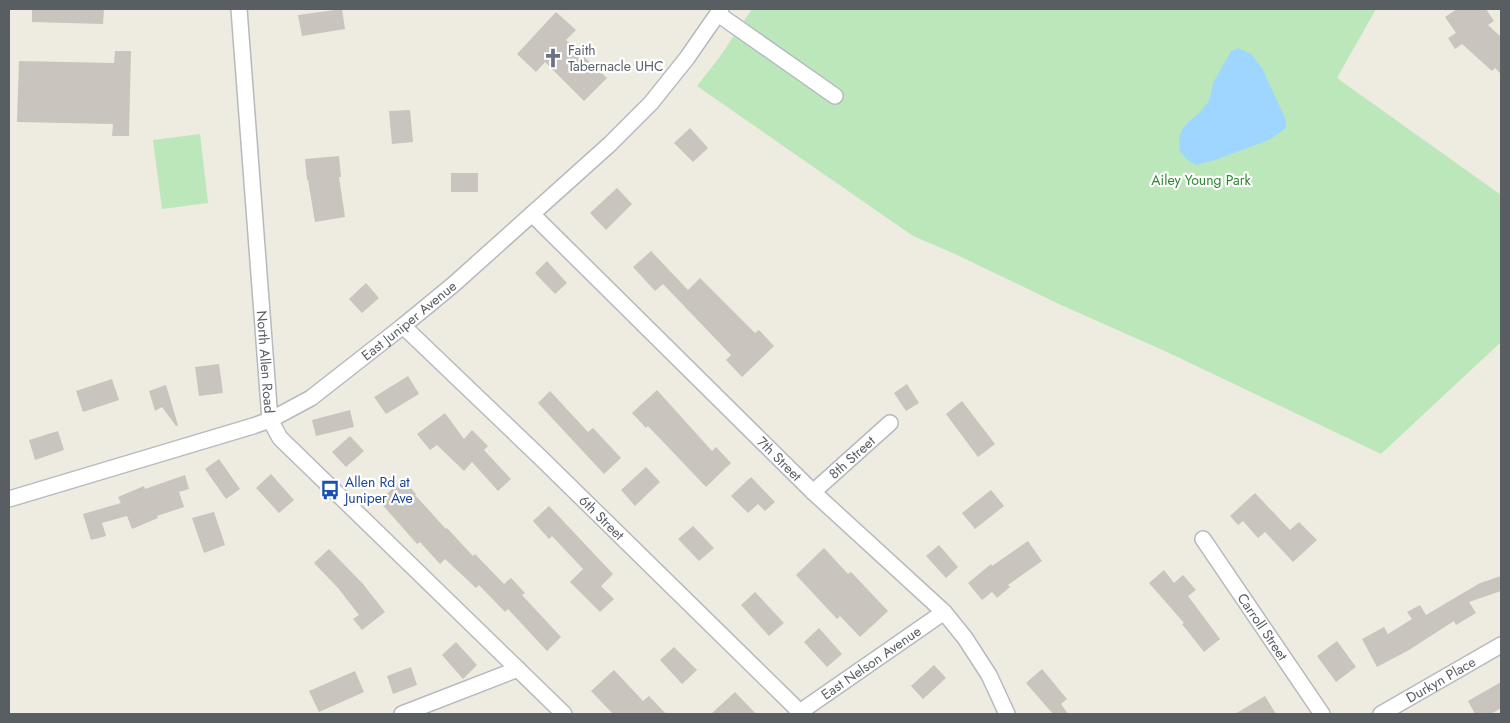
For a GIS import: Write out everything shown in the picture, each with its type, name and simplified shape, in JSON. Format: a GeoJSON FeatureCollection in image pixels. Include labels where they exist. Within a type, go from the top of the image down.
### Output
{"type":"FeatureCollection","features":[{"type":"Feature","properties":{"kind":"street","name":"North Allen Road"},"geometry":{"type":"LineString","coordinates":[[239,9],[270,420],[280,438],[564,714]]}},
{"type":"Feature","properties":{"kind":"street","name":"East Juniper Avenue"},"geometry":{"type":"LineString","coordinates":[[9,499],[270,420],[311,398],[403,326],[610,144],[651,102],[687,58],[719,12]]}},
{"type":"Feature","properties":{"kind":"street"},"geometry":{"type":"LineString","coordinates":[[719,12],[835,96]]}},
{"type":"Feature","properties":{"kind":"street","name":"7th Street"},"geometry":{"type":"LineString","coordinates":[[532,214],[813,492],[944,612],[965,638],[989,675],[1006,714]]}},
{"type":"Feature","properties":{"kind":"street","name":"6th Street"},"geometry":{"type":"LineString","coordinates":[[403,326],[550,467],[799,713]]}},
{"type":"Feature","properties":{"kind":"street","name":"8th Street"},"geometry":{"type":"LineString","coordinates":[[813,492],[890,423]]}},
{"type":"Feature","properties":{"kind":"street","name":"Carroll Street"},"geometry":{"type":"LineString","coordinates":[[1203,539],[1322,714]]}},
{"type":"Feature","properties":{"kind":"street","name":"East Nelson Avenue"},"geometry":{"type":"LineString","coordinates":[[799,713],[944,612]]}},
{"type":"Feature","properties":{"kind":"street","name":"Durkyn Place"},"geometry":{"type":"LineString","coordinates":[[1381,714],[1501,645]]}},
{"type":"Feature","properties":{"kind":"street"},"geometry":{"type":"LineString","coordinates":[[402,714],[518,669]]}},
{"type":"Feature","properties":{"kind":"green space","name":"Ailey Young Park"},"geometry":{"type":"Polygon","coordinates":[[[752,9],[1376,9],[1337,78],[1501,195],[1501,342],[1381,454],[1167,352],[913,236],[697,86],[719,58],[752,9]]]}},
{"type":"Feature","properties":{"kind":"green space"},"geometry":{"type":"Polygon","coordinates":[[[200,134],[208,203],[162,209],[153,140],[200,134]]]}},
{"type":"Feature","properties":{"kind":"water"},"geometry":{"type":"Polygon","coordinates":[[[1238,48],[1251,54],[1262,68],[1286,120],[1286,128],[1269,140],[1196,165],[1180,152],[1179,136],[1187,123],[1209,101],[1213,83],[1231,51],[1238,48]]]}},
{"type":"Feature","properties":{"kind":"building"},"geometry":{"type":"Polygon","coordinates":[[[32,9],[104,9],[103,24],[32,22],[32,9]]]}},
{"type":"Feature","properties":{"kind":"building"},"geometry":{"type":"Polygon","coordinates":[[[342,9],[345,29],[302,36],[298,15],[342,9]]]}},
{"type":"Feature","properties":{"kind":"building"},"geometry":{"type":"Polygon","coordinates":[[[1457,9],[1486,9],[1494,21],[1488,25],[1501,37],[1501,74],[1495,68],[1492,71],[1462,44],[1455,49],[1448,38],[1456,33],[1445,17],[1457,9]]]}},
{"type":"Feature","properties":{"kind":"building","name":"Faith Tabernacle UHC"},"geometry":{"type":"Polygon","coordinates":[[[556,12],[576,30],[566,40],[607,78],[584,101],[545,62],[536,72],[517,54],[556,12]]]}},
{"type":"Feature","properties":{"kind":"building"},"geometry":{"type":"Polygon","coordinates":[[[115,51],[131,51],[129,136],[112,136],[113,124],[17,122],[19,61],[114,63],[115,51]]]}},
{"type":"Feature","properties":{"kind":"building"},"geometry":{"type":"Polygon","coordinates":[[[410,110],[413,142],[392,144],[389,111],[410,110]]]}},
{"type":"Feature","properties":{"kind":"building"},"geometry":{"type":"Polygon","coordinates":[[[690,128],[708,148],[693,162],[674,143],[690,128]]]}},
{"type":"Feature","properties":{"kind":"building"},"geometry":{"type":"Polygon","coordinates":[[[339,156],[341,177],[339,177],[345,217],[315,222],[305,159],[339,156]]]}},
{"type":"Feature","properties":{"kind":"building"},"geometry":{"type":"Polygon","coordinates":[[[451,173],[478,173],[478,192],[451,192],[451,173]]]}},
{"type":"Feature","properties":{"kind":"building"},"geometry":{"type":"Polygon","coordinates":[[[617,188],[632,204],[606,230],[590,213],[617,188]]]}},
{"type":"Feature","properties":{"kind":"building"},"geometry":{"type":"Polygon","coordinates":[[[651,251],[688,290],[700,278],[755,333],[759,330],[774,346],[742,377],[726,360],[731,355],[663,284],[655,291],[633,267],[651,251]]]}},
{"type":"Feature","properties":{"kind":"building"},"geometry":{"type":"Polygon","coordinates":[[[547,261],[567,283],[555,294],[535,273],[547,261]]]}},
{"type":"Feature","properties":{"kind":"building"},"geometry":{"type":"Polygon","coordinates":[[[366,283],[379,298],[362,313],[349,299],[366,283]]]}},
{"type":"Feature","properties":{"kind":"building"},"geometry":{"type":"Polygon","coordinates":[[[219,364],[223,393],[199,396],[195,367],[219,364]]]}},
{"type":"Feature","properties":{"kind":"building"},"geometry":{"type":"Polygon","coordinates":[[[408,376],[419,394],[386,414],[374,397],[408,376]]]}},
{"type":"Feature","properties":{"kind":"building"},"geometry":{"type":"Polygon","coordinates":[[[112,379],[119,400],[83,412],[76,391],[112,379]]]}},
{"type":"Feature","properties":{"kind":"building"},"geometry":{"type":"Polygon","coordinates":[[[907,384],[919,403],[906,411],[894,393],[907,384]]]}},
{"type":"Feature","properties":{"kind":"building"},"geometry":{"type":"Polygon","coordinates":[[[166,385],[178,425],[176,426],[162,407],[155,411],[149,391],[166,385]]]}},
{"type":"Feature","properties":{"kind":"building"},"geometry":{"type":"Polygon","coordinates":[[[657,390],[712,451],[716,447],[731,463],[706,487],[648,426],[646,428],[632,413],[657,390]]]}},
{"type":"Feature","properties":{"kind":"building"},"geometry":{"type":"Polygon","coordinates":[[[550,391],[588,432],[593,428],[621,458],[604,474],[538,403],[550,391]]]}},
{"type":"Feature","properties":{"kind":"building"},"geometry":{"type":"Polygon","coordinates":[[[962,401],[995,444],[978,457],[946,414],[962,401]]]}},
{"type":"Feature","properties":{"kind":"building"},"geometry":{"type":"Polygon","coordinates":[[[350,410],[354,427],[316,436],[312,420],[350,410]]]}},
{"type":"Feature","properties":{"kind":"building"},"geometry":{"type":"Polygon","coordinates":[[[445,413],[464,439],[472,430],[488,446],[484,450],[511,479],[498,491],[472,462],[464,471],[437,445],[430,450],[417,434],[445,413]]]}},
{"type":"Feature","properties":{"kind":"building"},"geometry":{"type":"Polygon","coordinates":[[[58,431],[64,450],[35,460],[29,440],[58,431]]]}},
{"type":"Feature","properties":{"kind":"building"},"geometry":{"type":"Polygon","coordinates":[[[350,436],[364,451],[346,467],[332,452],[350,436]]]}},
{"type":"Feature","properties":{"kind":"building"},"geometry":{"type":"Polygon","coordinates":[[[219,459],[240,489],[226,499],[205,469],[219,459]]]}},
{"type":"Feature","properties":{"kind":"building"},"geometry":{"type":"Polygon","coordinates":[[[646,467],[660,482],[635,506],[621,490],[646,467]]]}},
{"type":"Feature","properties":{"kind":"building"},"geometry":{"type":"Polygon","coordinates":[[[271,474],[294,500],[279,513],[256,488],[271,474]]]}},
{"type":"Feature","properties":{"kind":"building"},"geometry":{"type":"Polygon","coordinates":[[[185,475],[189,489],[179,492],[184,507],[157,516],[158,518],[132,529],[127,516],[102,523],[106,536],[91,540],[83,514],[121,503],[118,497],[144,486],[145,489],[185,475]]]}},
{"type":"Feature","properties":{"kind":"building"},"geometry":{"type":"Polygon","coordinates":[[[751,477],[775,502],[765,511],[758,504],[748,513],[731,496],[751,477]]]}},
{"type":"Feature","properties":{"kind":"building"},"geometry":{"type":"Polygon","coordinates":[[[403,479],[415,495],[473,556],[475,554],[504,584],[511,578],[525,593],[522,595],[561,637],[547,651],[508,609],[505,612],[479,585],[476,588],[445,559],[440,564],[420,542],[417,544],[379,501],[403,479]]]}},
{"type":"Feature","properties":{"kind":"building"},"geometry":{"type":"Polygon","coordinates":[[[991,490],[1004,506],[975,529],[962,513],[991,490]]]}},
{"type":"Feature","properties":{"kind":"building"},"geometry":{"type":"Polygon","coordinates":[[[1255,493],[1290,530],[1299,522],[1317,540],[1293,562],[1265,532],[1258,538],[1243,521],[1238,525],[1230,516],[1255,493]]]}},
{"type":"Feature","properties":{"kind":"building"},"geometry":{"type":"Polygon","coordinates":[[[549,506],[613,574],[601,586],[614,599],[600,612],[570,582],[583,569],[552,536],[549,539],[533,521],[549,506]]]}},
{"type":"Feature","properties":{"kind":"building"},"geometry":{"type":"Polygon","coordinates":[[[214,512],[225,545],[204,553],[192,518],[214,512]]]}},
{"type":"Feature","properties":{"kind":"building"},"geometry":{"type":"Polygon","coordinates":[[[693,526],[714,548],[699,561],[678,539],[693,526]]]}},
{"type":"Feature","properties":{"kind":"building"},"geometry":{"type":"Polygon","coordinates":[[[1028,541],[1042,561],[1008,585],[1010,587],[997,598],[992,592],[982,600],[968,583],[991,564],[992,566],[1028,541]]]}},
{"type":"Feature","properties":{"kind":"building"},"geometry":{"type":"Polygon","coordinates":[[[939,545],[958,567],[946,578],[926,556],[939,545]]]}},
{"type":"Feature","properties":{"kind":"building"},"geometry":{"type":"Polygon","coordinates":[[[824,548],[848,574],[851,572],[888,611],[860,637],[840,616],[837,619],[796,575],[824,548]]]}},
{"type":"Feature","properties":{"kind":"building"},"geometry":{"type":"Polygon","coordinates":[[[329,549],[363,584],[385,612],[362,630],[353,619],[359,615],[338,588],[314,563],[329,549]]]}},
{"type":"Feature","properties":{"kind":"building"},"geometry":{"type":"Polygon","coordinates":[[[1164,570],[1174,583],[1183,575],[1196,590],[1188,596],[1220,639],[1204,652],[1182,624],[1184,623],[1149,583],[1164,570]]]}},
{"type":"Feature","properties":{"kind":"building"},"geometry":{"type":"Polygon","coordinates":[[[1501,576],[1501,591],[1469,602],[1476,613],[1456,625],[1454,621],[1409,650],[1377,667],[1362,639],[1384,627],[1388,634],[1412,619],[1407,612],[1420,605],[1426,615],[1480,583],[1501,576]]]}},
{"type":"Feature","properties":{"kind":"building"},"geometry":{"type":"Polygon","coordinates":[[[755,592],[784,623],[769,636],[741,605],[755,592]]]}},
{"type":"Feature","properties":{"kind":"building"},"geometry":{"type":"Polygon","coordinates":[[[819,628],[842,654],[827,667],[804,642],[819,628]]]}},
{"type":"Feature","properties":{"kind":"building"},"geometry":{"type":"Polygon","coordinates":[[[1337,641],[1356,667],[1336,682],[1317,656],[1337,641]]]}},
{"type":"Feature","properties":{"kind":"building"},"geometry":{"type":"Polygon","coordinates":[[[456,642],[477,665],[463,679],[442,655],[456,642]]]}},
{"type":"Feature","properties":{"kind":"building"},"geometry":{"type":"Polygon","coordinates":[[[674,647],[697,670],[682,684],[660,660],[674,647]]]}},
{"type":"Feature","properties":{"kind":"building"},"geometry":{"type":"Polygon","coordinates":[[[934,665],[946,678],[923,699],[911,686],[934,665]]]}},
{"type":"Feature","properties":{"kind":"building"},"geometry":{"type":"Polygon","coordinates":[[[411,667],[417,685],[393,694],[387,676],[411,667]]]}},
{"type":"Feature","properties":{"kind":"building"},"geometry":{"type":"Polygon","coordinates":[[[1042,669],[1067,699],[1061,704],[1068,714],[1053,714],[1026,683],[1042,669]]]}},
{"type":"Feature","properties":{"kind":"building"},"geometry":{"type":"Polygon","coordinates":[[[614,670],[643,701],[649,696],[666,714],[613,714],[591,691],[614,670]]]}},
{"type":"Feature","properties":{"kind":"building"},"geometry":{"type":"Polygon","coordinates":[[[355,671],[364,692],[319,712],[309,691],[355,671]]]}},
{"type":"Feature","properties":{"kind":"building"},"geometry":{"type":"Polygon","coordinates":[[[1501,682],[1501,708],[1491,714],[1475,714],[1468,701],[1501,682]]]}},
{"type":"Feature","properties":{"kind":"building"},"geometry":{"type":"Polygon","coordinates":[[[735,692],[756,714],[711,714],[735,692]]]}},
{"type":"Feature","properties":{"kind":"building"},"geometry":{"type":"Polygon","coordinates":[[[1265,696],[1276,714],[1235,714],[1265,696]]]}},
{"type":"Feature","properties":{"kind":"place","name":"Faith Tabernacle UHC"},"geometry":{"type":"Point","coordinates":[553,58]}},
{"type":"Feature","properties":{"kind":"place","name":"Allen Rd at Juniper Ave"},"geometry":{"type":"Point","coordinates":[330,490]}}]}
